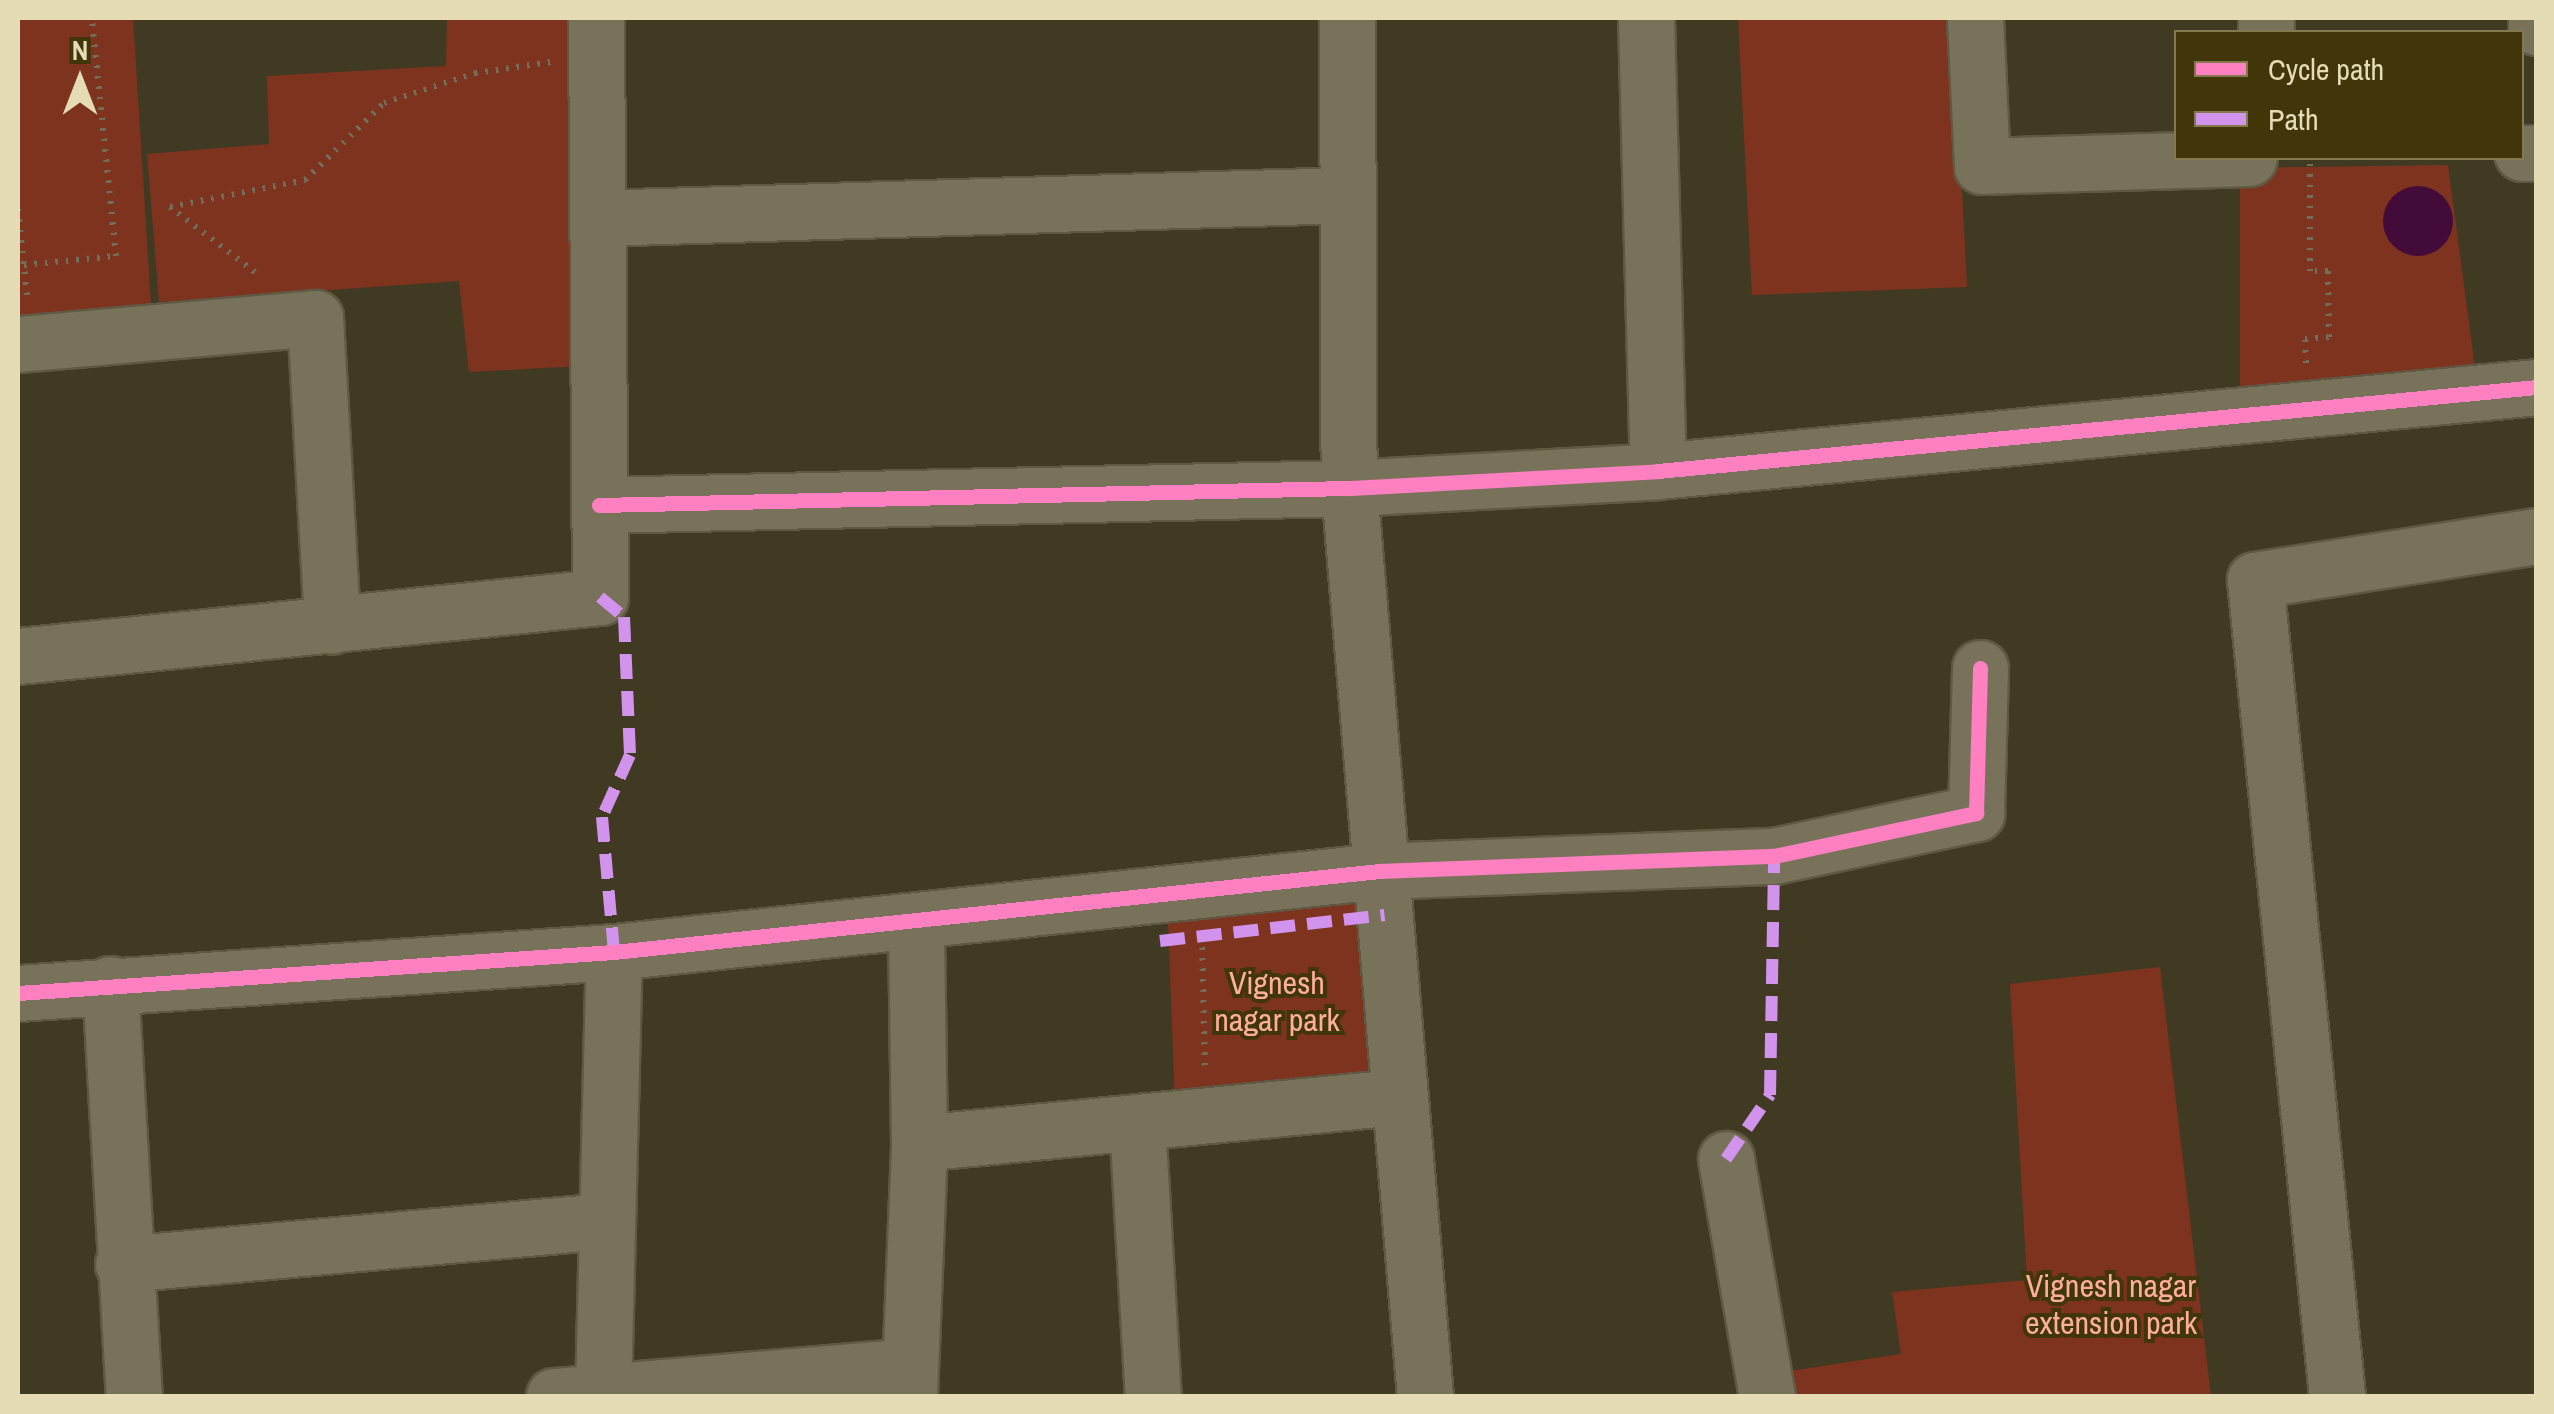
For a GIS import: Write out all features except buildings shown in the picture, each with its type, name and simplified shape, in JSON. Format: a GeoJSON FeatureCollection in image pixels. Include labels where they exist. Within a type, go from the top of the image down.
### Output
{"type":"FeatureCollection","features":[{"type":"Feature","properties":{"kind":"street"},"geometry":{"type":"LineString","coordinates":[[1347,18],[1349,488],[1426,1396]]}},
{"type":"Feature","properties":{"kind":"street"},"geometry":{"type":"LineString","coordinates":[[1646,18],[1658,471]]}},
{"type":"Feature","properties":{"kind":"street"},"geometry":{"type":"LineString","coordinates":[[1975,18],[1982,166],[2182,160]]}},
{"type":"Feature","properties":{"kind":"street"},"geometry":{"type":"LineString","coordinates":[[2536,18],[2536,27]]}},
{"type":"Feature","properties":{"kind":"street"},"geometry":{"type":"LineString","coordinates":[[18,656],[600,597],[597,37]]}},
{"type":"Feature","properties":{"kind":"street"},"geometry":{"type":"LineString","coordinates":[[598,218],[1346,195]]}},
{"type":"Feature","properties":{"kind":"street"},"geometry":{"type":"LineString","coordinates":[[25,343],[315,318],[332,626]]}},
{"type":"Feature","properties":{"kind":"street"},"geometry":{"type":"LineString","coordinates":[[599,504],[1349,488],[1658,471],[2536,387]]}},
{"type":"Feature","properties":{"kind":"street"},"geometry":{"type":"LineString","coordinates":[[2336,1396],[2255,580],[2536,536]]}},
{"type":"Feature","properties":{"kind":"street"},"geometry":{"type":"LineString","coordinates":[[18,993],[614,952],[1380,871],[1774,856],[1976,813],[1980,668]]}},
{"type":"Feature","properties":{"kind":"street"},"geometry":{"type":"LineString","coordinates":[[614,952],[606,1220],[578,1394],[909,1381],[919,1143],[916,923]]}},
{"type":"Feature","properties":{"kind":"street"},"geometry":{"type":"LineString","coordinates":[[110,984],[123,1264],[134,1396]]}},
{"type":"Feature","properties":{"kind":"street"},"geometry":{"type":"LineString","coordinates":[[919,1143],[1400,1096]]}},
{"type":"Feature","properties":{"kind":"street"},"geometry":{"type":"LineString","coordinates":[[1136,1122],[1153,1396]]}},
{"type":"Feature","properties":{"kind":"street"},"geometry":{"type":"LineString","coordinates":[[1726,1159],[1767,1396]]}},
{"type":"Feature","properties":{"kind":"street"},"geometry":{"type":"LineString","coordinates":[[123,1264],[606,1220]]}},
{"type":"Feature","properties":{"kind":"path"},"geometry":{"type":"LineString","coordinates":[[24,266],[116,256],[92,18]]}},
{"type":"Feature","properties":{"kind":"path"},"geometry":{"type":"LineString","coordinates":[[315,318],[170,207],[305,180],[384,103],[597,37]]}},
{"type":"Feature","properties":{"kind":"path"},"geometry":{"type":"LineString","coordinates":[[2309,409],[2305,339],[2328,336],[2328,271],[2310,271],[2310,160]]}},
{"type":"Feature","properties":{"kind":"path"},"geometry":{"type":"LineString","coordinates":[[18,209],[24,266],[25,343]]}},
{"type":"Feature","properties":{"kind":"path"},"geometry":{"type":"LineString","coordinates":[[1202,936],[1205,1075],[1224,1074]]}},
{"type":"Feature","properties":{"kind":"green space"},"geometry":{"type":"Polygon","coordinates":[[[18,18],[133,18],[151,304],[18,316],[18,18]]]}},
{"type":"Feature","properties":{"kind":"green space"},"geometry":{"type":"Polygon","coordinates":[[[447,18],[578,18],[580,366],[469,372],[459,281],[159,302],[147,154],[269,144],[267,76],[446,66],[447,18]]]}},
{"type":"Feature","properties":{"kind":"green space"},"geometry":{"type":"Polygon","coordinates":[[[1738,18],[1953,18],[1967,287],[1752,295],[1738,18]]]}},
{"type":"Feature","properties":{"kind":"green space"},"geometry":{"type":"Polygon","coordinates":[[[2448,165],[2477,383],[2240,411],[2240,168],[2448,165]]]}},
{"type":"Feature","properties":{"kind":"green space","name":"Vignesh nagar park"},"geometry":{"type":"Polygon","coordinates":[[[1371,901],[1387,1086],[1175,1105],[1168,921],[1371,901]]]}},
{"type":"Feature","properties":{"kind":"green space","name":"Vignesh nagar extension park"},"geometry":{"type":"Polygon","coordinates":[[[2160,967],[2211,1396],[1794,1396],[1790,1371],[1901,1354],[1892,1292],[2027,1280],[2010,984],[2160,967]]]}},
{"type":"Feature","properties":{"kind":"shaded area"},"geometry":{"type":"Polygon","coordinates":[[[2418,186],[2442,197],[2453,221],[2442,245],[2418,256],[2394,245],[2383,221],[2394,197],[2418,186]]]}},
{"type":"Feature","properties":{"kind":"marked path"},"geometry":{"type":"LineString","coordinates":[[600,597],[624,617],[630,755],[602,817],[614,952]]}},
{"type":"Feature","properties":{"kind":"marked path"},"geometry":{"type":"LineString","coordinates":[[1726,1159],[1770,1095],[1774,856]]}},
{"type":"Feature","properties":{"kind":"marked path"},"geometry":{"type":"LineString","coordinates":[[1160,941],[1384,915]]}},
{"type":"Feature","properties":{"kind":"cycle path"},"geometry":{"type":"LineString","coordinates":[[599,505],[1349,488],[1658,471],[2536,387]]}},
{"type":"Feature","properties":{"kind":"cycle path"},"geometry":{"type":"LineString","coordinates":[[18,993],[614,952],[1380,871],[1774,856],[1976,813],[1980,668]]}}]}
